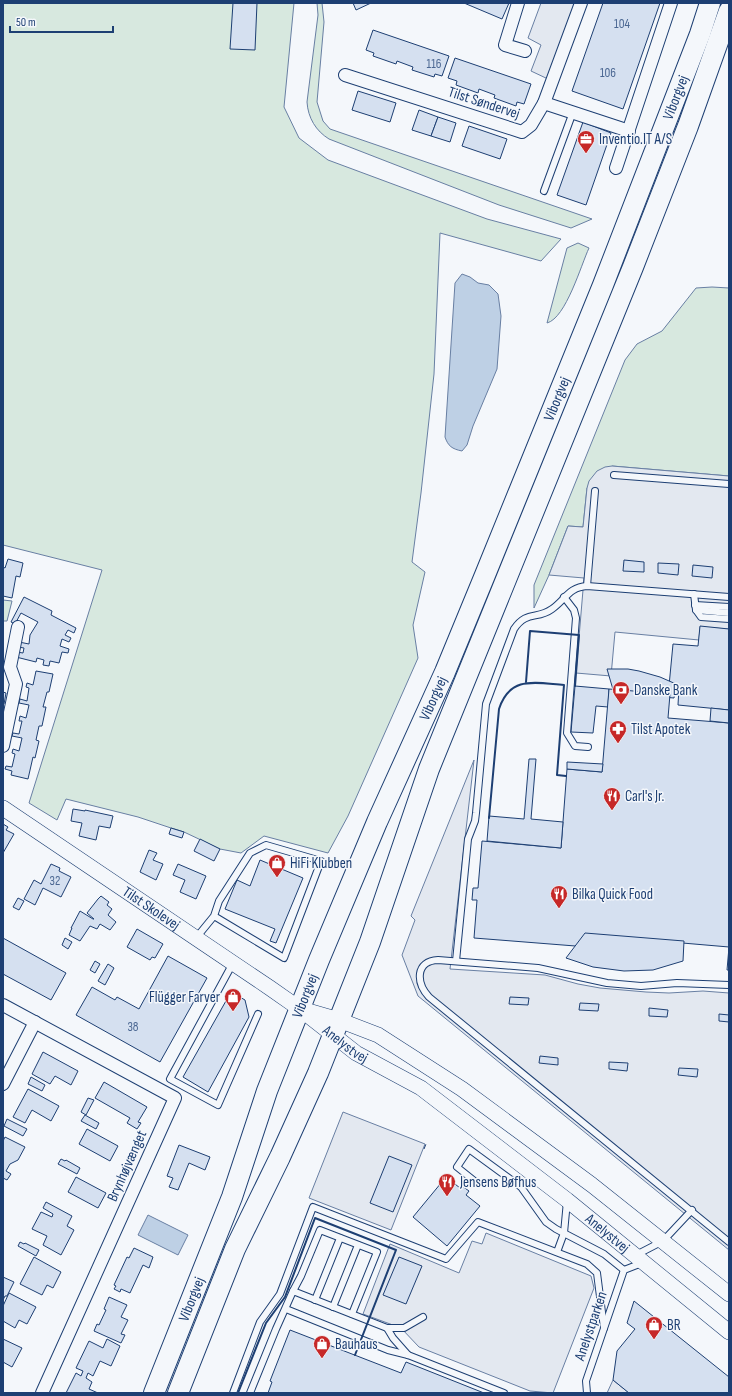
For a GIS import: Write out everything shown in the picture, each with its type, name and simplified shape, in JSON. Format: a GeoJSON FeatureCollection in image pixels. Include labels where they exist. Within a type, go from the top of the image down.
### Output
{"type":"FeatureCollection","features":[{"type":"Feature","properties":{"kind":"main road","name":"Viborgvej"},"geometry":{"type":"LineString","coordinates":[[154,1393],[232,1197],[267,1091],[377,822],[445,672],[518,494],[603,285],[700,34],[710,3]]}},
{"type":"Feature","properties":{"kind":"main road","name":"Viborgvej"},"geometry":{"type":"LineString","coordinates":[[178,1393],[235,1248],[280,1158],[318,1073],[336,1028],[370,942],[429,769],[634,268],[688,126],[729,11]]}},
{"type":"Feature","properties":{"kind":"street"},"geometry":{"type":"LineString","coordinates":[[518,3],[505,44],[525,51]]}},
{"type":"Feature","properties":{"kind":"street","name":"Tilst Søndervej"},"geometry":{"type":"LineString","coordinates":[[345,75],[522,132],[531,125],[544,102],[581,3]]}},
{"type":"Feature","properties":{"kind":"street"},"geometry":{"type":"LineString","coordinates":[[616,168],[671,3]]}},
{"type":"Feature","properties":{"kind":"street"},"geometry":{"type":"LineString","coordinates":[[544,102],[629,131]]}},
{"type":"Feature","properties":{"kind":"street"},"geometry":{"type":"LineString","coordinates":[[3,746],[16,684],[10,667],[18,627]]}},
{"type":"Feature","properties":{"kind":"street","name":"Tilst Skolevej"},"geometry":{"type":"LineString","coordinates":[[3,808],[300,1009]]}},
{"type":"Feature","properties":{"kind":"street","name":"Brynhøjvænget"},"geometry":{"type":"LineString","coordinates":[[3,1005],[175,1098],[42,1393]]}},
{"type":"Feature","properties":{"kind":"street","name":"Anelystvej"},"geometry":{"type":"LineString","coordinates":[[300,1009],[336,1028],[378,1036],[462,1089],[592,1185],[729,1294]]}},
{"type":"Feature","properties":{"kind":"street"},"geometry":{"type":"LineString","coordinates":[[3,1084],[35,1022]]}},
{"type":"Feature","properties":{"kind":"street","name":"Anelystvej"},"geometry":{"type":"LineString","coordinates":[[336,1028],[356,1053],[421,1088],[567,1200],[729,1332]]}},
{"type":"Feature","properties":{"kind":"lane"},"geometry":{"type":"LineString","coordinates":[[544,191],[573,112]]}},
{"type":"Feature","properties":{"kind":"lane"},"geometry":{"type":"LineString","coordinates":[[614,475],[729,484]]}},
{"type":"Feature","properties":{"kind":"lane"},"geometry":{"type":"LineString","coordinates":[[587,586],[595,491]]}},
{"type":"Feature","properties":{"kind":"lane"},"geometry":{"type":"LineString","coordinates":[[456,961],[468,838],[475,821],[476,813],[486,704],[514,629],[519,622],[523,618],[551,610],[571,591],[579,586],[729,597]]}},
{"type":"Feature","properties":{"kind":"lane"},"geometry":{"type":"LineString","coordinates":[[694,594],[696,608],[701,617],[729,619]]}},
{"type":"Feature","properties":{"kind":"lane"},"geometry":{"type":"LineString","coordinates":[[564,597],[574,610],[576,618],[567,733],[575,746],[588,747]]}},
{"type":"Feature","properties":{"kind":"lane"},"geometry":{"type":"LineString","coordinates":[[696,608],[729,607]]}},
{"type":"Feature","properties":{"kind":"lane"},"geometry":{"type":"LineString","coordinates":[[696,608],[729,613]]}},
{"type":"Feature","properties":{"kind":"lane"},"geometry":{"type":"LineString","coordinates":[[196,938],[214,916],[219,900],[250,853],[266,845],[321,861],[284,958],[214,916]]}},
{"type":"Feature","properties":{"kind":"lane"},"geometry":{"type":"LineString","coordinates":[[729,985],[677,984],[641,986],[607,983],[538,968],[432,960],[426,963],[422,968],[420,981],[422,988],[429,997],[692,1210],[729,1242]]}},
{"type":"Feature","properties":{"kind":"lane"},"geometry":{"type":"LineString","coordinates":[[233,963],[170,1079],[218,1104],[258,1014]]}},
{"type":"Feature","properties":{"kind":"lane"},"geometry":{"type":"LineString","coordinates":[[477,1183],[457,1167],[469,1149],[521,1187],[546,1222],[604,1254],[624,1270],[663,1241],[692,1210]]}},
{"type":"Feature","properties":{"kind":"lane"},"geometry":{"type":"LineString","coordinates":[[557,1252],[564,1233],[567,1200]]}},
{"type":"Feature","properties":{"kind":"lane"},"geometry":{"type":"LineString","coordinates":[[233,1393],[260,1322],[280,1294],[313,1207],[446,1259],[478,1222],[587,1264],[597,1273],[604,1328]]}},
{"type":"Feature","properties":{"kind":"lane"},"geometry":{"type":"LineString","coordinates":[[250,1393],[276,1329],[301,1276],[320,1230],[377,1252],[352,1314]]}},
{"type":"Feature","properties":{"kind":"lane"},"geometry":{"type":"LineString","coordinates":[[315,1300],[340,1238]]}},
{"type":"Feature","properties":{"kind":"lane"},"geometry":{"type":"LineString","coordinates":[[333,1307],[358,1245]]}},
{"type":"Feature","properties":{"kind":"lane","name":"Anelystparken"},"geometry":{"type":"LineString","coordinates":[[579,1393],[586,1392],[586,1381],[624,1270]]}},
{"type":"Feature","properties":{"kind":"lane"},"geometry":{"type":"LineString","coordinates":[[293,1291],[387,1328],[404,1328],[423,1318]]}},
{"type":"Feature","properties":{"kind":"lane"},"geometry":{"type":"LineString","coordinates":[[286,1309],[388,1350],[408,1355],[504,1393]]}},
{"type":"Feature","properties":{"kind":"lane"},"geometry":{"type":"LineString","coordinates":[[387,1328],[393,1338],[408,1355]]}},
{"type":"Feature","properties":{"kind":"shaded area"},"geometry":{"type":"Polygon","coordinates":[[[3,3],[294,3],[284,107],[299,138],[328,160],[487,219],[561,239],[541,261],[440,233],[434,374],[412,562],[425,572],[413,625],[418,658],[348,816],[328,853],[264,836],[241,853],[220,849],[184,832],[138,817],[66,799],[57,820],[29,803],[102,570],[3,545],[3,3]]]}},
{"type":"Feature","properties":{"kind":"shaded area"},"geometry":{"type":"Polygon","coordinates":[[[317,3],[322,3],[324,22],[317,102],[323,121],[330,129],[592,219],[571,228],[499,205],[324,136],[311,119],[307,102],[318,15],[317,3]]]}},
{"type":"Feature","properties":{"kind":"shaded area"},"geometry":{"type":"Polygon","coordinates":[[[541,3],[575,3],[548,79],[531,71],[541,45],[528,38],[541,3]]]}},
{"type":"Feature","properties":{"kind":"shaded area"},"geometry":{"type":"Polygon","coordinates":[[[578,243],[589,248],[567,302],[554,319],[547,323],[567,248],[578,243]]]}},
{"type":"Feature","properties":{"kind":"shaded area"},"geometry":{"type":"Polygon","coordinates":[[[696,288],[729,288],[729,476],[612,466],[587,488],[583,527],[568,526],[549,575],[534,608],[534,585],[625,360],[637,344],[662,331],[696,288]]]}},
{"type":"Feature","properties":{"kind":"shaded area"},"geometry":{"type":"Polygon","coordinates":[[[612,466],[729,476],[729,629],[700,627],[699,640],[615,632],[611,676],[576,673],[584,578],[549,575],[568,526],[583,527],[589,481],[597,471],[605,467],[612,466]]]}},
{"type":"Feature","properties":{"kind":"shaded area"},"geometry":{"type":"Polygon","coordinates":[[[3,600],[12,601],[7,621],[3,621],[3,600]]]}},
{"type":"Feature","properties":{"kind":"shaded area"},"geometry":{"type":"Polygon","coordinates":[[[474,760],[450,969],[545,975],[600,988],[646,992],[669,993],[703,991],[729,993],[729,1250],[418,996],[402,955],[415,920],[411,916],[474,760]]]}},
{"type":"Feature","properties":{"kind":"shaded area"},"geometry":{"type":"Polygon","coordinates":[[[343,1112],[425,1144],[391,1230],[309,1198],[343,1112]]]}},
{"type":"Feature","properties":{"kind":"shaded area"},"geometry":{"type":"Polygon","coordinates":[[[486,1233],[591,1276],[594,1288],[553,1393],[530,1391],[419,1347],[401,1328],[363,1314],[390,1244],[459,1273],[472,1241],[482,1244],[486,1233]]]}},
{"type":"Feature","properties":{"kind":"shaded area"},"geometry":{"type":"Polygon","coordinates":[[[613,1380],[629,1393],[607,1393],[613,1380]]]}},
{"type":"Feature","properties":{"kind":"water"},"geometry":{"type":"Polygon","coordinates":[[[462,274],[470,277],[478,283],[489,285],[498,294],[501,316],[497,369],[473,426],[467,445],[462,451],[451,447],[445,437],[455,283],[462,274]]]}},
{"type":"Feature","properties":{"kind":"water"},"geometry":{"type":"Polygon","coordinates":[[[148,1215],[188,1235],[178,1255],[138,1235],[148,1215]]]}},
{"type":"Feature","properties":{"kind":"building"},"geometry":{"type":"Polygon","coordinates":[[[233,3],[257,3],[255,50],[230,49],[233,3]]]}},
{"type":"Feature","properties":{"kind":"building"},"geometry":{"type":"Polygon","coordinates":[[[353,3],[371,3],[356,10],[353,3]]]}},
{"type":"Feature","properties":{"kind":"building"},"geometry":{"type":"Polygon","coordinates":[[[464,3],[509,3],[502,19],[464,3]]]}},
{"type":"Feature","properties":{"kind":"building"},"geometry":{"type":"Polygon","coordinates":[[[603,3],[660,3],[623,109],[572,91],[603,3]]]}},
{"type":"Feature","properties":{"kind":"building"},"geometry":{"type":"Polygon","coordinates":[[[373,30],[449,56],[442,76],[435,74],[434,77],[412,70],[413,67],[397,61],[396,64],[373,56],[374,53],[366,50],[373,30]]]}},
{"type":"Feature","properties":{"kind":"building"},"geometry":{"type":"Polygon","coordinates":[[[455,58],[531,84],[524,104],[517,102],[516,106],[494,98],[495,95],[479,89],[478,93],[456,85],[457,81],[448,78],[455,58]]]}},
{"type":"Feature","properties":{"kind":"building"},"geometry":{"type":"Polygon","coordinates":[[[358,91],[396,103],[390,122],[352,110],[358,91]]]}},
{"type":"Feature","properties":{"kind":"building"},"geometry":{"type":"Polygon","coordinates":[[[419,110],[438,117],[431,136],[412,130],[419,110]]]}},
{"type":"Feature","properties":{"kind":"building"},"geometry":{"type":"Polygon","coordinates":[[[438,117],[456,123],[450,142],[431,136],[438,117]]]}},
{"type":"Feature","properties":{"kind":"building"},"geometry":{"type":"Polygon","coordinates":[[[583,122],[611,133],[586,205],[557,195],[583,122]]]}},
{"type":"Feature","properties":{"kind":"building"},"geometry":{"type":"Polygon","coordinates":[[[469,126],[507,139],[500,159],[462,146],[469,126]]]}},
{"type":"Feature","properties":{"kind":"building"},"geometry":{"type":"Polygon","coordinates":[[[8,559],[23,563],[20,577],[16,576],[12,598],[3,596],[3,567],[5,568],[8,559]]]}},
{"type":"Feature","properties":{"kind":"building"},"geometry":{"type":"Polygon","coordinates":[[[624,560],[644,562],[644,572],[623,571],[624,560]]]}},
{"type":"Feature","properties":{"kind":"building"},"geometry":{"type":"Polygon","coordinates":[[[658,563],[679,564],[678,575],[658,573],[658,563]]]}},
{"type":"Feature","properties":{"kind":"building"},"geometry":{"type":"Polygon","coordinates":[[[693,565],[713,567],[712,578],[692,576],[693,565]]]}},
{"type":"Feature","properties":{"kind":"building"},"geometry":{"type":"Polygon","coordinates":[[[24,597],[52,611],[51,615],[76,628],[74,633],[68,630],[65,635],[71,638],[69,642],[62,639],[60,646],[69,649],[68,653],[62,652],[59,663],[50,661],[49,666],[43,665],[44,660],[37,658],[36,662],[16,657],[17,652],[23,653],[24,648],[18,647],[19,642],[29,644],[30,635],[38,622],[21,613],[15,624],[11,622],[24,597]]]}},
{"type":"Feature","properties":{"kind":"building"},"geometry":{"type":"Polygon","coordinates":[[[700,626],[729,629],[729,710],[678,705],[679,687],[669,686],[673,644],[698,646],[700,626]]]}},
{"type":"Feature","properties":{"kind":"building"},"geometry":{"type":"Polygon","coordinates":[[[607,669],[628,669],[660,677],[676,684],[674,698],[614,693],[607,669]]]}},
{"type":"Feature","properties":{"kind":"building"},"geometry":{"type":"Polygon","coordinates":[[[36,671],[53,674],[49,692],[47,692],[43,707],[46,707],[42,726],[39,726],[36,740],[39,741],[35,758],[33,757],[28,779],[11,775],[12,771],[5,769],[6,766],[12,767],[15,754],[12,753],[13,749],[19,751],[22,738],[12,736],[13,733],[19,734],[22,721],[19,721],[20,716],[26,718],[29,705],[19,703],[20,699],[27,701],[29,688],[26,687],[27,683],[33,685],[36,671]]]}},
{"type":"Feature","properties":{"kind":"building"},"geometry":{"type":"Polygon","coordinates":[[[575,686],[609,689],[608,707],[596,706],[593,733],[571,732],[575,686]]]}},
{"type":"Feature","properties":{"kind":"building"},"geometry":{"type":"Polygon","coordinates":[[[609,689],[670,694],[668,718],[729,723],[729,947],[589,935],[588,947],[474,938],[477,900],[472,900],[473,888],[478,888],[482,841],[561,848],[567,769],[602,772],[609,689]]]}},
{"type":"Feature","properties":{"kind":"building"},"geometry":{"type":"Polygon","coordinates":[[[3,692],[6,693],[4,704],[3,704],[3,692]]]}},
{"type":"Feature","properties":{"kind":"building"},"geometry":{"type":"Polygon","coordinates":[[[711,708],[729,710],[729,723],[710,721],[711,708]]]}},
{"type":"Feature","properties":{"kind":"building"},"geometry":{"type":"Polygon","coordinates":[[[529,759],[536,759],[531,819],[563,822],[561,848],[487,841],[489,816],[524,819],[529,759]]]}},
{"type":"Feature","properties":{"kind":"building"},"geometry":{"type":"Polygon","coordinates":[[[567,762],[603,764],[602,772],[567,769],[567,762]]]}},
{"type":"Feature","properties":{"kind":"building"},"geometry":{"type":"Polygon","coordinates":[[[73,809],[113,816],[110,828],[99,826],[96,840],[79,836],[82,823],[71,821],[73,809]]]}},
{"type":"Feature","properties":{"kind":"building"},"geometry":{"type":"Polygon","coordinates":[[[3,824],[8,827],[6,830],[14,834],[3,853],[3,824]]]}},
{"type":"Feature","properties":{"kind":"building"},"geometry":{"type":"Polygon","coordinates":[[[171,828],[184,832],[182,838],[169,834],[171,828]]]}},
{"type":"Feature","properties":{"kind":"building"},"geometry":{"type":"Polygon","coordinates":[[[200,839],[220,849],[214,861],[194,851],[200,839]]]}},
{"type":"Feature","properties":{"kind":"building"},"geometry":{"type":"Polygon","coordinates":[[[149,850],[157,853],[153,860],[163,864],[156,880],[140,872],[149,850]]]}},
{"type":"Feature","properties":{"kind":"building"},"geometry":{"type":"Polygon","coordinates":[[[260,860],[303,878],[276,943],[270,941],[275,929],[225,909],[237,880],[250,886],[260,860]]]}},
{"type":"Feature","properties":{"kind":"building"},"geometry":{"type":"Polygon","coordinates":[[[51,864],[60,868],[59,871],[71,877],[61,897],[43,888],[35,905],[24,899],[34,880],[41,884],[51,864]]]}},
{"type":"Feature","properties":{"kind":"building"},"geometry":{"type":"Polygon","coordinates":[[[178,864],[206,876],[196,899],[180,892],[185,880],[173,875],[178,864]]]}},
{"type":"Feature","properties":{"kind":"building"},"geometry":{"type":"Polygon","coordinates":[[[101,896],[109,902],[107,905],[112,909],[108,915],[116,922],[110,930],[100,924],[97,929],[90,926],[80,941],[69,935],[80,911],[94,919],[87,913],[101,896]]]}},
{"type":"Feature","properties":{"kind":"building"},"geometry":{"type":"Polygon","coordinates":[[[18,898],[24,901],[19,910],[13,907],[18,898]]]}},
{"type":"Feature","properties":{"kind":"building"},"geometry":{"type":"Polygon","coordinates":[[[137,929],[163,944],[155,958],[152,957],[150,960],[127,947],[137,929]]]}},
{"type":"Feature","properties":{"kind":"building"},"geometry":{"type":"Polygon","coordinates":[[[585,933],[684,941],[683,961],[653,970],[624,971],[593,967],[566,958],[585,933]]]}},
{"type":"Feature","properties":{"kind":"building"},"geometry":{"type":"Polygon","coordinates":[[[3,938],[66,973],[51,1000],[3,974],[3,938]]]}},
{"type":"Feature","properties":{"kind":"building"},"geometry":{"type":"Polygon","coordinates":[[[65,938],[72,942],[68,949],[62,945],[65,938]]]}},
{"type":"Feature","properties":{"kind":"building"},"geometry":{"type":"Polygon","coordinates":[[[729,947],[729,970],[727,970],[729,947]]]}},
{"type":"Feature","properties":{"kind":"building"},"geometry":{"type":"Polygon","coordinates":[[[168,956],[207,978],[160,1062],[76,1015],[92,987],[115,1000],[117,997],[139,1009],[168,956]]]}},
{"type":"Feature","properties":{"kind":"building"},"geometry":{"type":"Polygon","coordinates":[[[95,961],[100,964],[95,973],[90,970],[95,961]]]}},
{"type":"Feature","properties":{"kind":"building"},"geometry":{"type":"Polygon","coordinates":[[[108,964],[114,968],[105,985],[98,981],[108,964]]]}},
{"type":"Feature","properties":{"kind":"building"},"geometry":{"type":"Polygon","coordinates":[[[231,992],[245,1000],[249,1017],[208,1092],[183,1077],[231,992]]]}},
{"type":"Feature","properties":{"kind":"building"},"geometry":{"type":"Polygon","coordinates":[[[510,997],[529,998],[528,1005],[509,1004],[510,997]]]}},
{"type":"Feature","properties":{"kind":"building"},"geometry":{"type":"Polygon","coordinates":[[[580,1003],[599,1004],[598,1011],[579,1010],[580,1003]]]}},
{"type":"Feature","properties":{"kind":"building"},"geometry":{"type":"Polygon","coordinates":[[[649,1008],[668,1010],[667,1017],[649,1016],[649,1008]]]}},
{"type":"Feature","properties":{"kind":"building"},"geometry":{"type":"Polygon","coordinates":[[[719,1014],[729,1015],[729,1022],[719,1021],[719,1014]]]}},
{"type":"Feature","properties":{"kind":"building"},"geometry":{"type":"Polygon","coordinates":[[[43,1052],[78,1071],[71,1085],[55,1076],[50,1084],[32,1074],[43,1052]]]}},
{"type":"Feature","properties":{"kind":"building"},"geometry":{"type":"Polygon","coordinates":[[[540,1056],[558,1058],[558,1065],[539,1063],[540,1056]]]}},
{"type":"Feature","properties":{"kind":"building"},"geometry":{"type":"Polygon","coordinates":[[[609,1062],[628,1063],[627,1071],[609,1069],[609,1062]]]}},
{"type":"Feature","properties":{"kind":"building"},"geometry":{"type":"Polygon","coordinates":[[[679,1068],[698,1069],[697,1077],[678,1075],[679,1068]]]}},
{"type":"Feature","properties":{"kind":"building"},"geometry":{"type":"Polygon","coordinates":[[[31,1077],[45,1085],[42,1091],[28,1084],[31,1077]]]}},
{"type":"Feature","properties":{"kind":"building"},"geometry":{"type":"Polygon","coordinates":[[[104,1082],[147,1107],[138,1122],[141,1123],[137,1129],[127,1123],[130,1118],[95,1098],[104,1082]]]}},
{"type":"Feature","properties":{"kind":"building"},"geometry":{"type":"Polygon","coordinates":[[[28,1089],[59,1106],[51,1121],[32,1110],[25,1123],[13,1117],[28,1089]]]}},
{"type":"Feature","properties":{"kind":"building"},"geometry":{"type":"Polygon","coordinates":[[[88,1098],[94,1100],[86,1115],[81,1112],[88,1098]]]}},
{"type":"Feature","properties":{"kind":"building"},"geometry":{"type":"Polygon","coordinates":[[[85,1115],[99,1123],[96,1129],[81,1121],[85,1115]]]}},
{"type":"Feature","properties":{"kind":"building"},"geometry":{"type":"Polygon","coordinates":[[[7,1119],[27,1129],[23,1136],[4,1126],[7,1119]]]}},
{"type":"Feature","properties":{"kind":"building"},"geometry":{"type":"Polygon","coordinates":[[[87,1129],[118,1146],[110,1161],[79,1144],[87,1129]]]}},
{"type":"Feature","properties":{"kind":"building"},"geometry":{"type":"Polygon","coordinates":[[[5,1137],[25,1147],[18,1160],[10,1164],[6,1171],[11,1174],[7,1180],[3,1178],[3,1141],[5,1137]]]}},
{"type":"Feature","properties":{"kind":"building"},"geometry":{"type":"Polygon","coordinates":[[[179,1145],[210,1157],[205,1170],[189,1163],[178,1190],[169,1187],[173,1178],[167,1176],[179,1145]]]}},
{"type":"Feature","properties":{"kind":"building"},"geometry":{"type":"Polygon","coordinates":[[[389,1156],[412,1165],[393,1212],[370,1203],[389,1156]]]}},
{"type":"Feature","properties":{"kind":"building"},"geometry":{"type":"Polygon","coordinates":[[[61,1159],[66,1160],[80,1168],[77,1174],[58,1164],[61,1159]]]}},
{"type":"Feature","properties":{"kind":"building"},"geometry":{"type":"Polygon","coordinates":[[[76,1177],[106,1193],[98,1208],[68,1192],[76,1177]]]}},
{"type":"Feature","properties":{"kind":"building"},"geometry":{"type":"Polygon","coordinates":[[[446,1177],[460,1188],[462,1186],[469,1191],[466,1195],[480,1206],[447,1246],[413,1217],[446,1177]]]}},
{"type":"Feature","properties":{"kind":"building"},"geometry":{"type":"Polygon","coordinates":[[[46,1202],[72,1216],[67,1226],[74,1230],[61,1255],[43,1245],[47,1236],[32,1229],[41,1212],[52,1217],[53,1214],[43,1208],[46,1202]]]}},
{"type":"Feature","properties":{"kind":"building"},"geometry":{"type":"Polygon","coordinates":[[[20,1242],[39,1250],[36,1256],[18,1246],[20,1242]]]}},
{"type":"Feature","properties":{"kind":"building"},"geometry":{"type":"Polygon","coordinates":[[[134,1248],[153,1257],[149,1268],[143,1265],[130,1293],[121,1289],[120,1292],[114,1289],[116,1286],[114,1285],[127,1257],[129,1258],[134,1248]]]}},
{"type":"Feature","properties":{"kind":"building"},"geometry":{"type":"Polygon","coordinates":[[[34,1257],[61,1272],[53,1288],[47,1285],[42,1295],[20,1284],[34,1257]]]}},
{"type":"Feature","properties":{"kind":"building"},"geometry":{"type":"Polygon","coordinates":[[[399,1257],[422,1266],[406,1304],[383,1295],[399,1257]]]}},
{"type":"Feature","properties":{"kind":"building"},"geometry":{"type":"Polygon","coordinates":[[[3,1277],[14,1282],[7,1296],[5,1296],[3,1300],[3,1277]]]}},
{"type":"Feature","properties":{"kind":"building"},"geometry":{"type":"Polygon","coordinates":[[[9,1293],[36,1307],[27,1324],[19,1320],[15,1328],[3,1321],[3,1306],[9,1293]]]}},
{"type":"Feature","properties":{"kind":"building"},"geometry":{"type":"Polygon","coordinates":[[[109,1297],[127,1305],[121,1317],[128,1320],[121,1334],[125,1335],[121,1343],[94,1331],[97,1324],[99,1325],[106,1310],[104,1309],[109,1297]]]}},
{"type":"Feature","properties":{"kind":"building","name":"BR"},"geometry":{"type":"Polygon","coordinates":[[[634,1301],[729,1377],[729,1393],[629,1393],[613,1380],[617,1351],[635,1329],[627,1323],[634,1301]]]}},
{"type":"Feature","properties":{"kind":"building","name":"Bauhaus"},"geometry":{"type":"Polygon","coordinates":[[[290,1330],[401,1373],[406,1362],[484,1393],[268,1393],[272,1382],[270,1381],[290,1330]]]}},
{"type":"Feature","properties":{"kind":"building"},"geometry":{"type":"Polygon","coordinates":[[[3,1339],[22,1348],[12,1367],[3,1362],[3,1339]]]}},
{"type":"Feature","properties":{"kind":"building"},"geometry":{"type":"Polygon","coordinates":[[[107,1339],[120,1346],[111,1366],[100,1361],[93,1376],[88,1373],[86,1378],[92,1382],[89,1389],[98,1393],[66,1393],[76,1373],[81,1376],[83,1371],[76,1368],[89,1341],[103,1348],[107,1339]]]}},
{"type":"Feature","properties":{"kind":"fence"},"geometry":{"type":"LineString","coordinates":[[424,1149],[426,1144]]}},
{"type":"Feature","properties":{"kind":"wall"},"geometry":{"type":"LineString","coordinates":[[526,682],[530,631],[579,635],[575,686]]}},
{"type":"Feature","properties":{"kind":"wall"},"geometry":{"type":"LineString","coordinates":[[489,818],[499,709],[504,698],[517,686],[534,683],[564,685],[557,775],[566,776]]}},
{"type":"Feature","properties":{"kind":"wall"},"geometry":{"type":"LineString","coordinates":[[238,1393],[266,1323],[285,1297],[315,1218],[396,1250],[355,1355]]}},
{"type":"Feature","properties":{"kind":"place","name":"Inventio.IT A/S"},"geometry":{"type":"Point","coordinates":[586,154]}},
{"type":"Feature","properties":{"kind":"place","name":"Danske Bank"},"geometry":{"type":"Point","coordinates":[621,705]}},
{"type":"Feature","properties":{"kind":"place","name":"Tilst Apotek"},"geometry":{"type":"Point","coordinates":[618,744]}},
{"type":"Feature","properties":{"kind":"place","name":"Carl's Jr."},"geometry":{"type":"Point","coordinates":[612,811]}},
{"type":"Feature","properties":{"kind":"place","name":"HiFi Klubben"},"geometry":{"type":"Point","coordinates":[277,878]}},
{"type":"Feature","properties":{"kind":"place","name":"Bilka Quick Food"},"geometry":{"type":"Point","coordinates":[559,909]}},
{"type":"Feature","properties":{"kind":"place","name":"Flügger Farver"},"geometry":{"type":"Point","coordinates":[233,1012]}},
{"type":"Feature","properties":{"kind":"place","name":"Jensens Bøfhus"},"geometry":{"type":"Point","coordinates":[447,1197]}},
{"type":"Feature","properties":{"kind":"place","name":"BR"},"geometry":{"type":"Point","coordinates":[654,1340]}},
{"type":"Feature","properties":{"kind":"place","name":"Bauhaus"},"geometry":{"type":"Point","coordinates":[322,1359]}}]}
